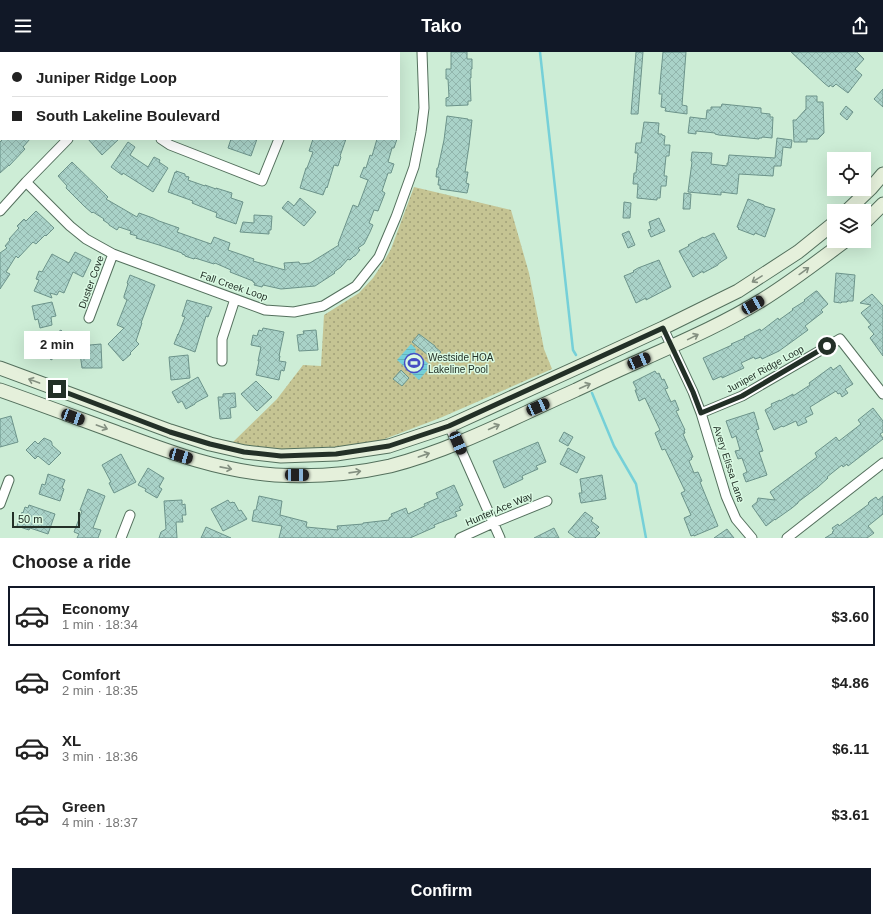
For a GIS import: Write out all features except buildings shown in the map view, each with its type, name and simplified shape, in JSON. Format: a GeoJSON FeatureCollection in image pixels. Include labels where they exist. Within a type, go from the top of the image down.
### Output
{"type":"FeatureCollection","features":[{"type":"Feature","properties":{"kind":"main road"},"geometry":{"type":"LineString","coordinates":[[854,204],[883,174]]}},
{"type":"Feature","properties":{"kind":"main road"},"geometry":{"type":"LineString","coordinates":[[871,215],[883,204]]}},
{"type":"Feature","properties":{"kind":"main road"},"geometry":{"type":"LineString","coordinates":[[0,368],[170,432],[244,452],[281,456],[336,454],[389,446],[449,426],[616,350],[738,291],[798,252],[827,229]]}},
{"type":"Feature","properties":{"kind":"main road"},"geometry":{"type":"LineString","coordinates":[[0,390],[181,456],[212,465],[269,474],[308,476],[375,469],[390,466],[458,443],[671,347],[731,318],[764,299],[836,248]]}},
{"type":"Feature","properties":{"kind":"street","name":"Fall Creek Loop"},"geometry":{"type":"LineString","coordinates":[[26,182],[70,226],[86,239],[112,254],[265,310],[294,312],[323,306],[356,286],[379,257],[396,217],[414,167],[421,132],[424,108],[422,52]]}},
{"type":"Feature","properties":{"kind":"street"},"geometry":{"type":"LineString","coordinates":[[0,211],[67,140]]}},
{"type":"Feature","properties":{"kind":"street"},"geometry":{"type":"LineString","coordinates":[[162,140],[170,146],[262,181],[279,140]]}},
{"type":"Feature","properties":{"kind":"street","name":"Duster Cove"},"geometry":{"type":"LineString","coordinates":[[89,318],[112,254]]}},
{"type":"Feature","properties":{"kind":"street"},"geometry":{"type":"LineString","coordinates":[[222,361],[222,339],[235,299]]}},
{"type":"Feature","properties":{"kind":"street","name":"Avery Elissa Lane"},"geometry":{"type":"LineString","coordinates":[[663,328],[693,392],[701,413],[726,496],[736,519],[752,538]]}},
{"type":"Feature","properties":{"kind":"street","name":"Juniper Ridge Loop"},"geometry":{"type":"LineString","coordinates":[[701,413],[742,396],[840,339],[883,394]]}},
{"type":"Feature","properties":{"kind":"street"},"geometry":{"type":"LineString","coordinates":[[449,426],[500,538]]}},
{"type":"Feature","properties":{"kind":"street"},"geometry":{"type":"LineString","coordinates":[[787,538],[883,463]]}},
{"type":"Feature","properties":{"kind":"street"},"geometry":{"type":"LineString","coordinates":[[0,504],[9,480]]}},
{"type":"Feature","properties":{"kind":"street","name":"Hunter Ace Way"},"geometry":{"type":"LineString","coordinates":[[460,538],[547,501]]}},
{"type":"Feature","properties":{"kind":"street"},"geometry":{"type":"LineString","coordinates":[[121,538],[130,515]]}},
{"type":"Feature","properties":{"kind":"shaded area"},"geometry":{"type":"Polygon","coordinates":[[[414,187],[511,210],[529,273],[544,349],[552,369],[440,418],[374,443],[353,447],[295,450],[232,443],[277,399],[303,365],[321,366],[324,315],[359,293],[373,278],[391,249],[414,187]]]}},
{"type":"Feature","properties":{"kind":"water","name":"Westside HOA Lakeline Pool"},"geometry":{"type":"Polygon","coordinates":[[[411,344],[416,349],[415,352],[431,366],[419,380],[397,360],[411,344]]]}},
{"type":"Feature","properties":{"kind":"waterway"},"geometry":{"type":"LineString","coordinates":[[540,52],[573,350],[576,355]]}},
{"type":"Feature","properties":{"kind":"waterway"},"geometry":{"type":"LineString","coordinates":[[592,393],[614,446],[636,484],[646,538]]}},
{"type":"Feature","properties":{"kind":"place","name":"Westside HOA Lakeline Pool"},"geometry":{"type":"Point","coordinates":[414,363]}},
{"type":"Feature","properties":{"kind":"route"},"geometry":{"type":"LineString","coordinates":[[57,389],[170,432],[244,452],[281,456],[336,454],[389,446],[449,426],[663,328],[693,392],[701,413],[742,396],[827,346]]}}]}
